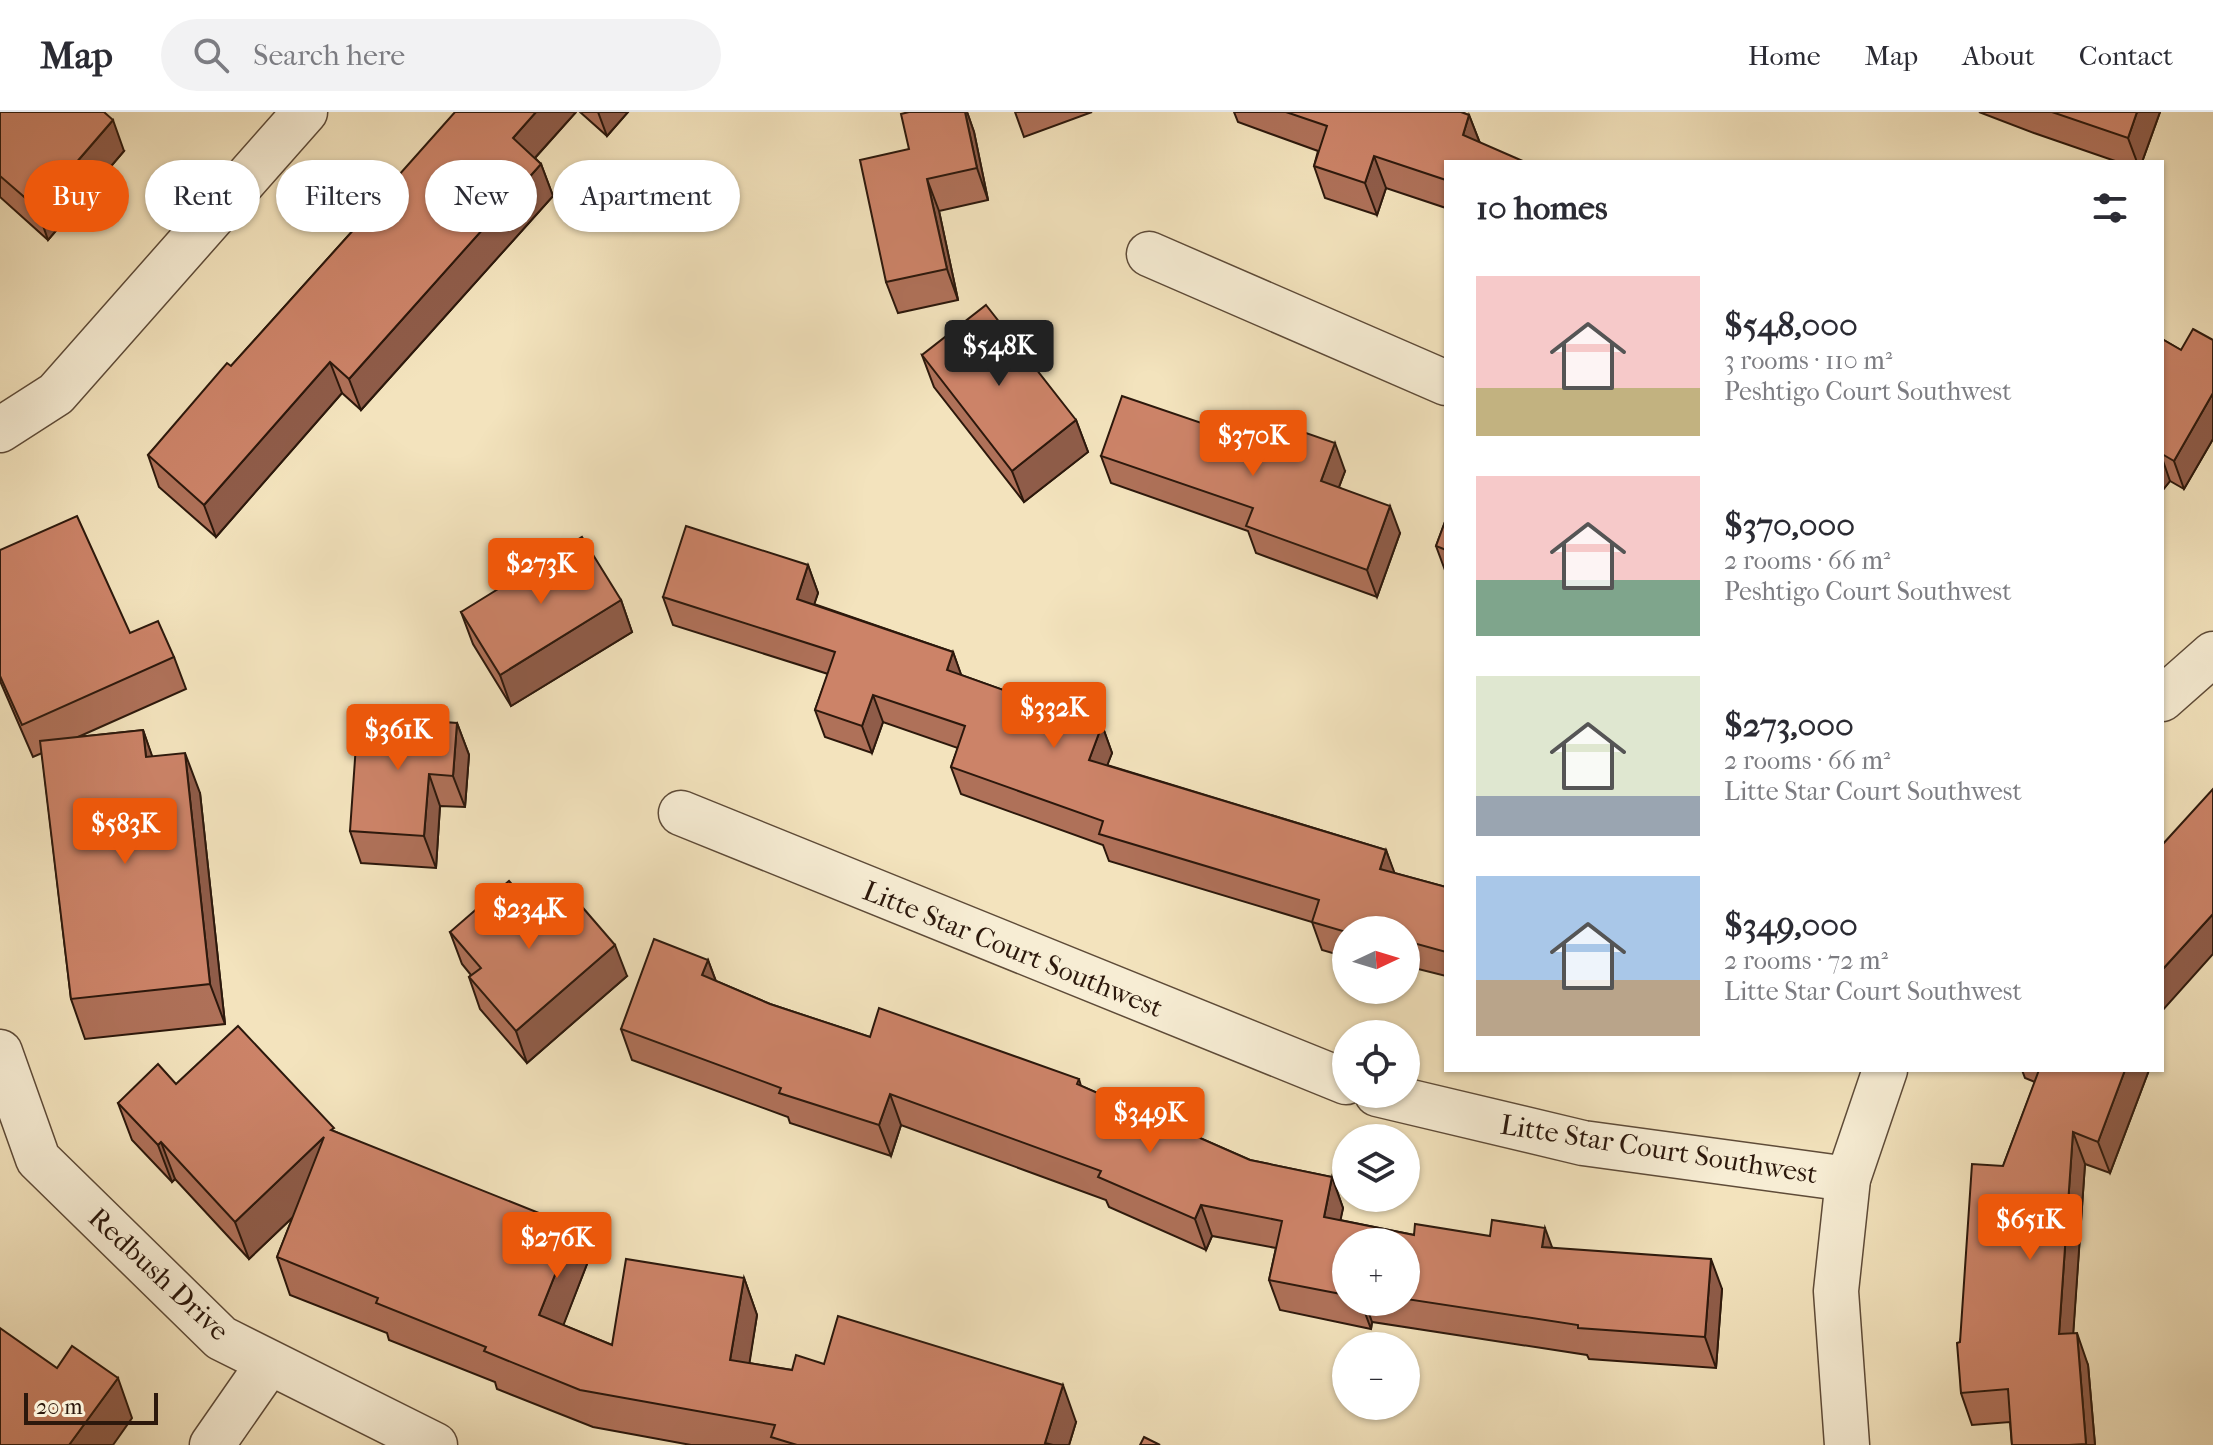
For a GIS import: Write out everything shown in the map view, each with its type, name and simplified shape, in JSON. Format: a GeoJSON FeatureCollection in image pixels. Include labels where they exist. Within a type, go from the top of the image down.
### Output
{"type":"FeatureCollection","features":[{"type":"Feature","properties":{"kind":"street"},"geometry":{"type":"LineString","coordinates":[[0,430],[56,394],[305,112]]}},
{"type":"Feature","properties":{"kind":"street"},"geometry":{"type":"LineString","coordinates":[[1149,254],[1444,382]]}},
{"type":"Feature","properties":{"kind":"street"},"geometry":{"type":"LineString","coordinates":[[2164,697],[2213,654]]}},
{"type":"Feature","properties":{"kind":"street","name":"Litte Star Court Southwest"},"geometry":{"type":"LineString","coordinates":[[681,813],[1332,1076]]}},
{"type":"Feature","properties":{"kind":"street","name":"Redbush Drive"},"geometry":{"type":"LineString","coordinates":[[0,1052],[38,1159],[221,1338],[435,1445]]}},
{"type":"Feature","properties":{"kind":"street"},"geometry":{"type":"LineString","coordinates":[[1847,1445],[1836,1291],[1848,1179],[1884,1072]]}},
{"type":"Feature","properties":{"kind":"street","name":"Litte Star Court Southwest"},"geometry":{"type":"LineString","coordinates":[[1420,1104],[1583,1143],[1848,1179]]}},
{"type":"Feature","properties":{"kind":"street"},"geometry":{"type":"LineString","coordinates":[[212,1445],[269,1363]]}},
{"type":"Feature","properties":{"kind":"building"},"geometry":{"type":"Polygon","coordinates":[[[0,112],[104,112],[113,120],[78,160],[24,160],[24,197],[0,176],[0,112]]]}},
{"type":"Feature","properties":{"kind":"building"},"geometry":{"type":"Polygon","coordinates":[[[455,112],[536,112],[513,138],[537,160],[425,160],[425,232],[480,232],[349,379],[330,362],[204,505],[148,455],[227,363],[231,366],[352,232],[409,232],[409,164],[455,112]]]}},
{"type":"Feature","properties":{"kind":"building"},"geometry":{"type":"Polygon","coordinates":[[[965,112],[977,168],[927,179],[947,269],[886,282],[860,160],[909,149],[901,114],[965,112]]]}},
{"type":"Feature","properties":{"kind":"building"},"geometry":{"type":"Polygon","coordinates":[[[1286,112],[1461,112],[1469,115],[1463,135],[1520,160],[1444,160],[1444,179],[1374,156],[1365,183],[1314,166],[1327,126],[1286,112]]]}},
{"type":"Feature","properties":{"kind":"building"},"geometry":{"type":"Polygon","coordinates":[[[2052,112],[2137,112],[2128,138],[2052,112]]]}},
{"type":"Feature","properties":{"kind":"building"},"geometry":{"type":"Polygon","coordinates":[[[986,305],[1076,420],[1012,471],[922,355],[986,305]]]}},
{"type":"Feature","properties":{"kind":"building"},"geometry":{"type":"Polygon","coordinates":[[[2193,329],[2213,340],[2213,393],[2174,461],[2164,455],[2164,340],[2181,350],[2193,329]]]}},
{"type":"Feature","properties":{"kind":"building"},"geometry":{"type":"Polygon","coordinates":[[[1122,396],[1275,448],[1283,425],[1335,443],[1321,481],[1390,506],[1367,570],[1246,526],[1253,508],[1101,456],[1122,396]]]}},
{"type":"Feature","properties":{"kind":"building"},"geometry":{"type":"Polygon","coordinates":[[[77,516],[130,633],[158,621],[174,657],[22,725],[0,676],[0,550],[77,516]]]}},
{"type":"Feature","properties":{"kind":"building"},"geometry":{"type":"Polygon","coordinates":[[[1444,524],[1444,549],[1436,546],[1444,524]]]}},
{"type":"Feature","properties":{"kind":"building"},"geometry":{"type":"Polygon","coordinates":[[[686,526],[808,565],[797,599],[953,652],[947,670],[1102,725],[1089,760],[1386,850],[1380,869],[1444,886],[1444,951],[1420,945],[1420,916],[1332,916],[1332,928],[1312,922],[1319,900],[1099,834],[1103,821],[951,767],[965,726],[873,695],[862,726],[815,710],[835,652],[663,597],[686,526]]]}},
{"type":"Feature","properties":{"kind":"building"},"geometry":{"type":"Polygon","coordinates":[[[582,537],[621,600],[500,675],[461,612],[582,537]]]}},
{"type":"Feature","properties":{"kind":"building"},"geometry":{"type":"Polygon","coordinates":[[[358,716],[457,723],[453,776],[429,774],[424,836],[350,831],[358,716]]]}},
{"type":"Feature","properties":{"kind":"building"},"geometry":{"type":"Polygon","coordinates":[[[143,730],[146,757],[185,753],[210,984],[71,999],[40,741],[143,730]]]}},
{"type":"Feature","properties":{"kind":"building"},"geometry":{"type":"Polygon","coordinates":[[[2213,789],[2213,914],[2164,968],[2164,843],[2213,789]]]}},
{"type":"Feature","properties":{"kind":"building"},"geometry":{"type":"Polygon","coordinates":[[[509,881],[542,919],[571,894],[615,945],[516,1031],[469,977],[481,968],[450,932],[509,881]]]}},
{"type":"Feature","properties":{"kind":"building"},"geometry":{"type":"Polygon","coordinates":[[[654,939],[708,960],[702,975],[770,1004],[870,1037],[879,1008],[1079,1079],[1077,1084],[1250,1160],[1332,1177],[1324,1217],[1379,1228],[1332,1228],[1332,1292],[1269,1280],[1282,1221],[1201,1205],[1195,1219],[1098,1177],[1101,1171],[890,1094],[879,1125],[779,1093],[781,1088],[621,1029],[654,939]]]}},
{"type":"Feature","properties":{"kind":"building"},"geometry":{"type":"Polygon","coordinates":[[[238,1026],[334,1128],[331,1130],[574,1227],[539,1315],[612,1345],[626,1259],[744,1278],[730,1360],[792,1370],[796,1355],[824,1364],[838,1316],[1063,1385],[1045,1443],[1053,1445],[797,1445],[771,1437],[775,1425],[580,1390],[484,1351],[486,1347],[376,1303],[378,1298],[277,1257],[324,1137],[235,1222],[161,1142],[158,1145],[118,1103],[158,1064],[176,1084],[238,1026]]]}},
{"type":"Feature","properties":{"kind":"building"},"geometry":{"type":"Polygon","coordinates":[[[2038,1072],[2124,1072],[2098,1142],[2073,1132],[2059,1334],[2077,1333],[2086,1444],[2012,1445],[2008,1389],[1961,1393],[1957,1343],[1960,1342],[1972,1164],[2003,1166],[2038,1072]]]}},
{"type":"Feature","properties":{"kind":"building"},"geometry":{"type":"Polygon","coordinates":[[[1492,1220],[1545,1228],[1542,1247],[1711,1259],[1705,1337],[1578,1328],[1578,1325],[1420,1301],[1420,1228],[1415,1228],[1415,1224],[1490,1236],[1492,1220]]]}},
{"type":"Feature","properties":{"kind":"building"},"geometry":{"type":"Polygon","coordinates":[[[0,1328],[57,1368],[72,1346],[118,1378],[69,1445],[0,1445],[0,1328]]]}},
{"type":"Feature","properties":{"kind":"building"},"geometry":{"type":"Polygon","coordinates":[[[1144,1437],[1160,1445],[1140,1445],[1144,1437]]]}}]}
